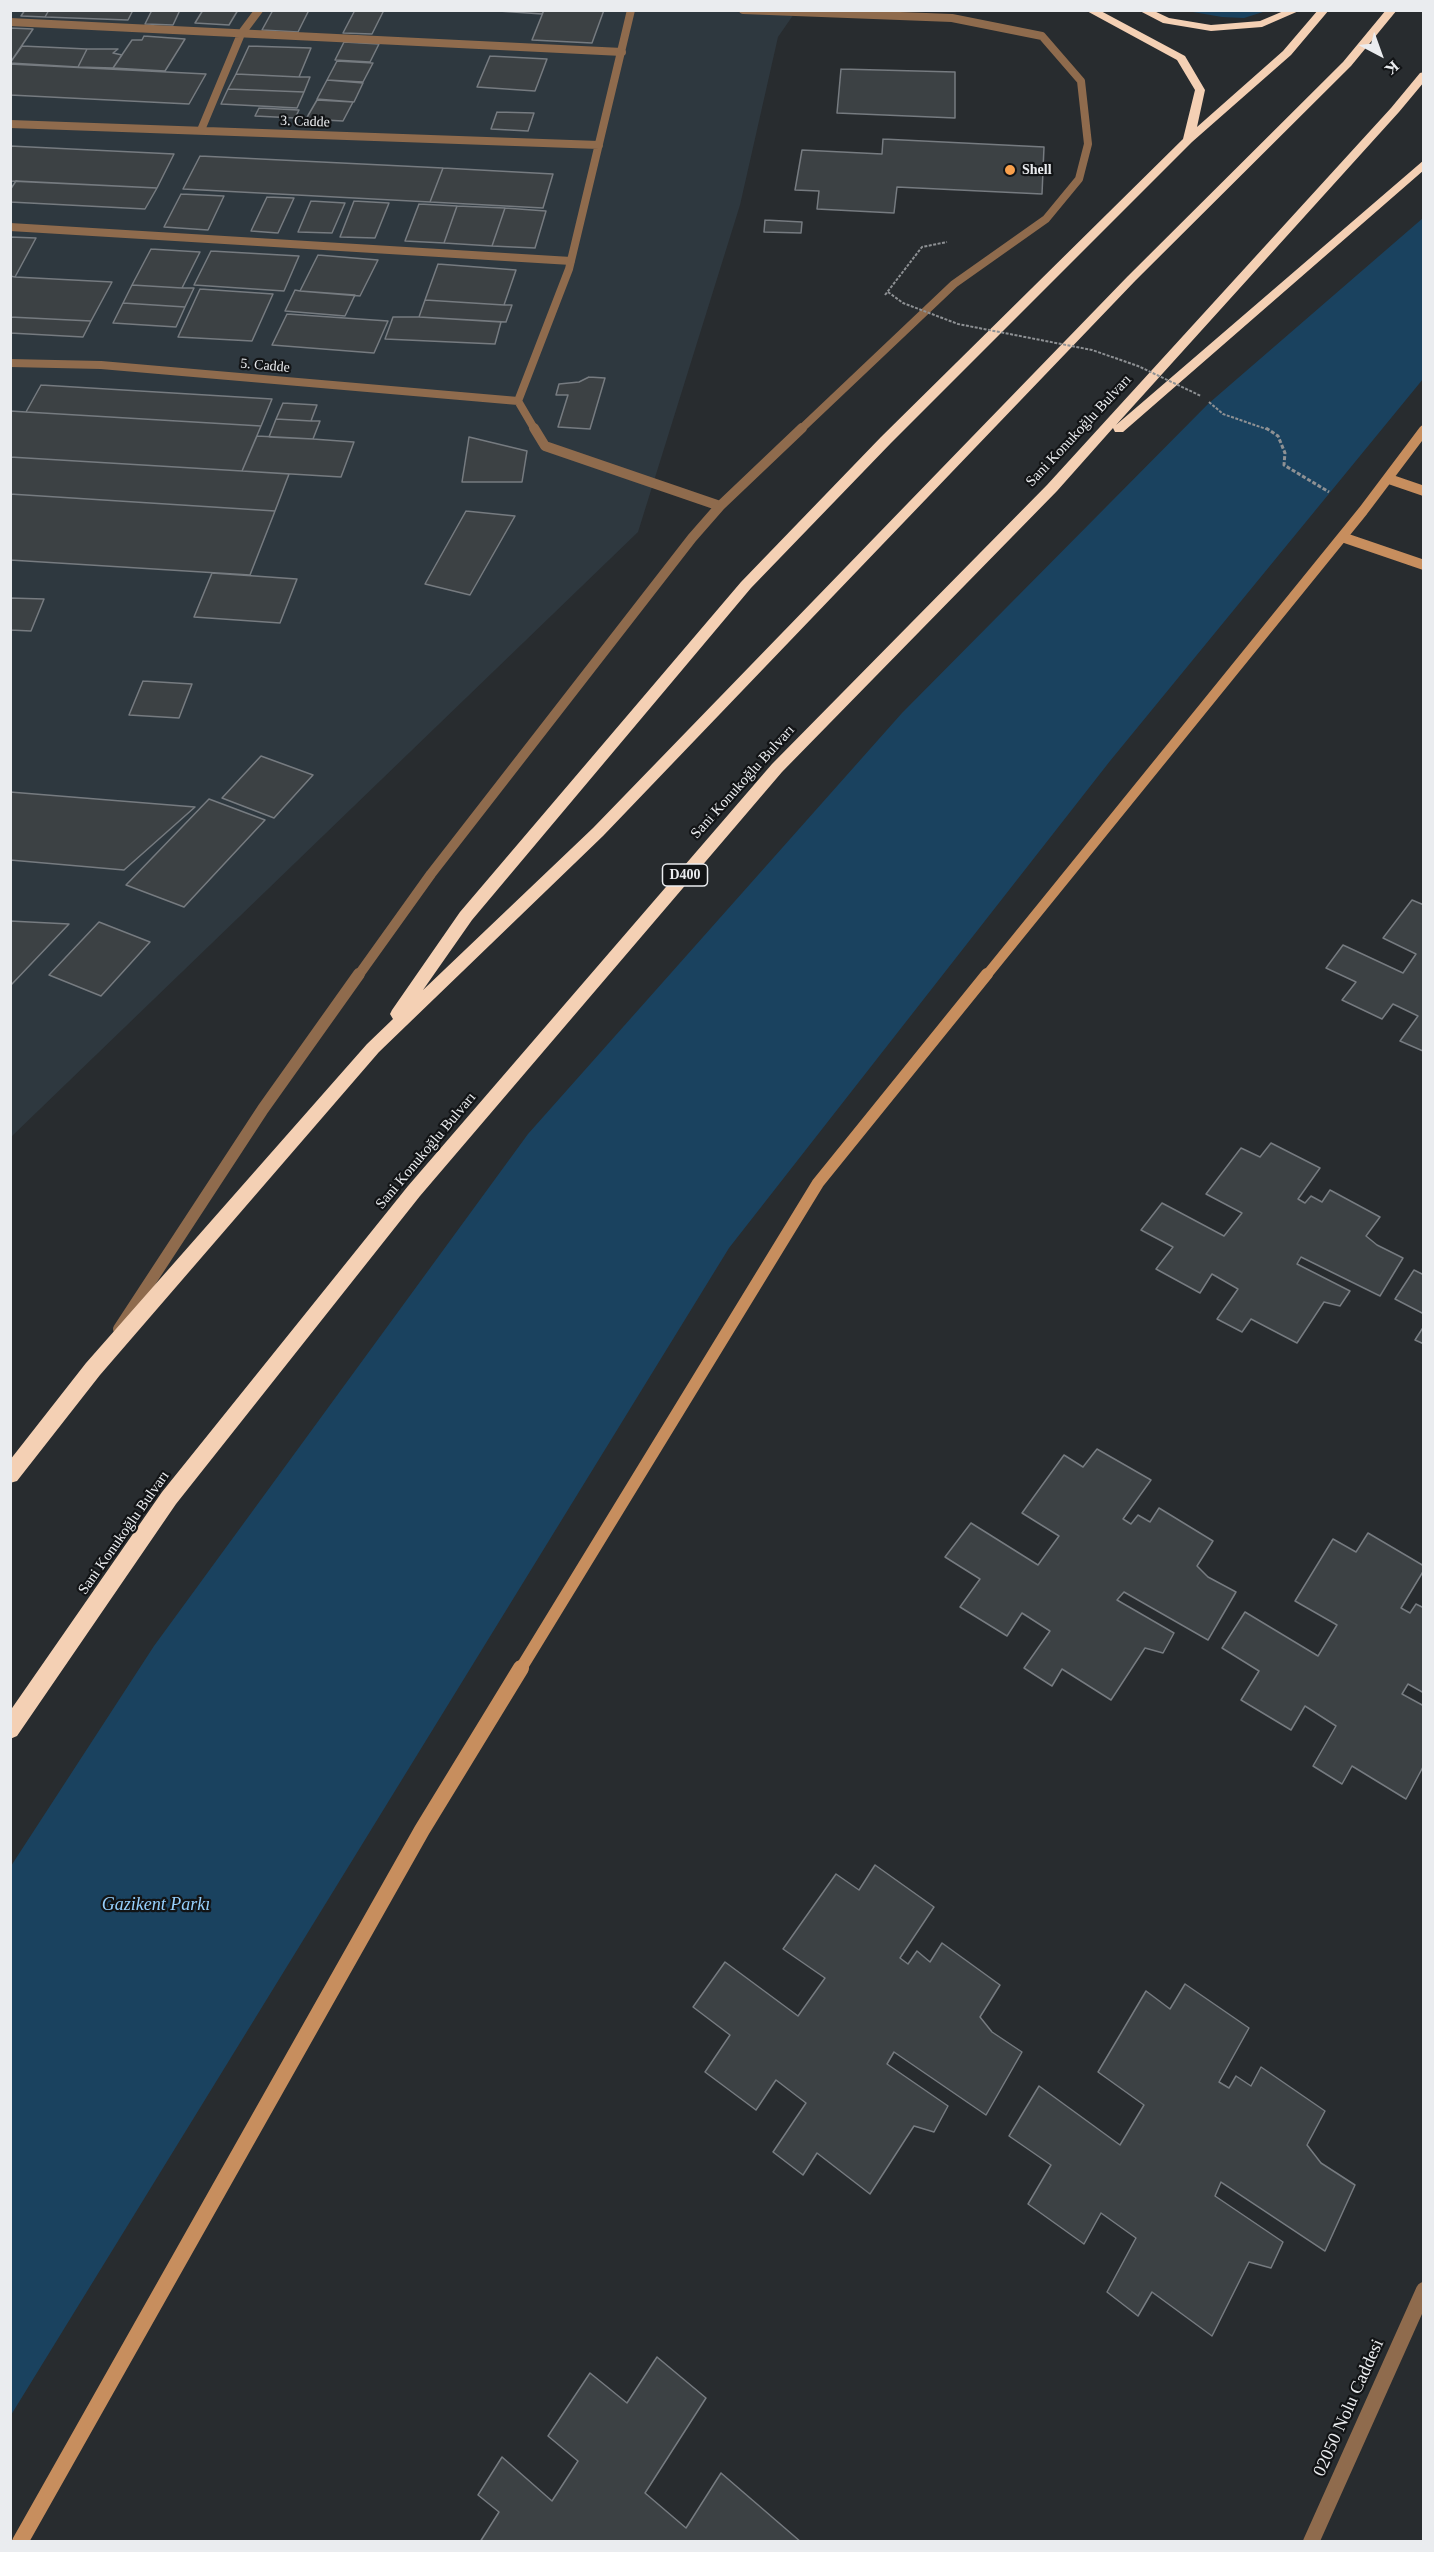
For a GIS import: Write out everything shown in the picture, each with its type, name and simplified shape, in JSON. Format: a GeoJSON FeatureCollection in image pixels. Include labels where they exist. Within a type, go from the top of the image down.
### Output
{"type":"FeatureCollection","features":[{"type":"Feature","properties":{"kind":"highway"},"geometry":{"type":"LineString","coordinates":[[1089,10],[1181,58],[1200,90],[1188,140]]}},
{"type":"Feature","properties":{"kind":"highway"},"geometry":{"type":"LineString","coordinates":[[1143,10],[1167,21],[1211,28],[1262,24],[1296,10]]}},
{"type":"Feature","properties":{"kind":"highway"},"geometry":{"type":"LineString","coordinates":[[373,1048],[466,916],[746,585],[886,440],[1188,140],[1287,53],[1324,10]]}},
{"type":"Feature","properties":{"kind":"highway"},"geometry":{"type":"LineString","coordinates":[[10,1475],[93,1369],[373,1048],[598,832],[1124,286],[1347,64],[1392,10]]}},
{"type":"Feature","properties":{"kind":"highway","name":"Sani Konukoğlu Bulvarı"},"geometry":{"type":"LineString","coordinates":[[10,1729],[169,1497],[414,1191],[777,768],[1052,488],[1395,110],[1424,75]]}},
{"type":"Feature","properties":{"kind":"highway"},"geometry":{"type":"LineString","coordinates":[[1397,189],[1424,153]]}},
{"type":"Feature","properties":{"kind":"highway"},"geometry":{"type":"LineString","coordinates":[[1052,488],[1397,189],[1424,163]]}},
{"type":"Feature","properties":{"kind":"street"},"geometry":{"type":"LineString","coordinates":[[201,130],[241,34],[258,10]]}},
{"type":"Feature","properties":{"kind":"street"},"geometry":{"type":"LineString","coordinates":[[631,10],[571,261],[518,401],[545,446],[720,506]]}},
{"type":"Feature","properties":{"kind":"street"},"geometry":{"type":"LineString","coordinates":[[93,1369],[263,1109],[431,874],[684,547],[720,506],[954,284],[1046,219],[1079,179],[1088,144],[1081,81],[1042,36],[952,18],[743,10]]}},
{"type":"Feature","properties":{"kind":"street"},"geometry":{"type":"LineString","coordinates":[[10,22],[622,52]]}},
{"type":"Feature","properties":{"kind":"street","name":"3. Cadde"},"geometry":{"type":"LineString","coordinates":[[10,124],[599,145]]}},
{"type":"Feature","properties":{"kind":"street"},"geometry":{"type":"LineString","coordinates":[[10,227],[571,261]]}},
{"type":"Feature","properties":{"kind":"street","name":"5. Cadde"},"geometry":{"type":"LineString","coordinates":[[10,363],[101,365],[518,401]]}},
{"type":"Feature","properties":{"kind":"street"},"geometry":{"type":"LineString","coordinates":[[20,2541],[422,1830],[819,1183],[1389,479],[1424,430]]}},
{"type":"Feature","properties":{"kind":"street"},"geometry":{"type":"LineString","coordinates":[[1389,479],[1424,491]]}},
{"type":"Feature","properties":{"kind":"street"},"geometry":{"type":"LineString","coordinates":[[1342,537],[1424,565]]}},
{"type":"Feature","properties":{"kind":"street","name":"02050 Nolu Caddesi"},"geometry":{"type":"LineString","coordinates":[[1311,2541],[1424,2290]]}},
{"type":"Feature","properties":{"kind":"path"},"geometry":{"type":"LineString","coordinates":[[888,292],[903,303],[958,324],[1092,350],[1138,366],[1201,396],[1223,414],[1264,427],[1278,436],[1285,453],[1284,465],[1363,511]]}},
{"type":"Feature","properties":{"kind":"shaded area"},"geometry":{"type":"Polygon","coordinates":[[[11,11],[796,11],[778,37],[740,205],[638,532],[11,1137],[11,11]]]}},
{"type":"Feature","properties":{"kind":"green space"},"geometry":{"type":"Polygon","coordinates":[[[1187,11],[1266,11],[1244,18],[1187,11]]]}},
{"type":"Feature","properties":{"kind":"green space","name":"Gazikent Parkı"},"geometry":{"type":"Polygon","coordinates":[[[1423,218],[1423,379],[1110,761],[729,1248],[11,2415],[11,1866],[154,1646],[528,1134],[902,713],[1208,404],[1423,218]]]}},
{"type":"Feature","properties":{"kind":"building"},"geometry":{"type":"Polygon","coordinates":[[[25,10],[49,10],[45,17],[21,16],[25,10]]]}},
{"type":"Feature","properties":{"kind":"building"},"geometry":{"type":"Polygon","coordinates":[[[49,10],[133,10],[128,20],[45,17],[49,10]]]}},
{"type":"Feature","properties":{"kind":"building"},"geometry":{"type":"Polygon","coordinates":[[[152,10],[180,10],[173,25],[145,24],[152,10]]]}},
{"type":"Feature","properties":{"kind":"building"},"geometry":{"type":"Polygon","coordinates":[[[203,10],[238,10],[229,25],[195,23],[203,10]]]}},
{"type":"Feature","properties":{"kind":"building"},"geometry":{"type":"Polygon","coordinates":[[[273,10],[309,10],[298,32],[262,30],[273,10]]]}},
{"type":"Feature","properties":{"kind":"building"},"geometry":{"type":"Polygon","coordinates":[[[355,10],[384,10],[372,34],[343,33],[355,10]]]}},
{"type":"Feature","properties":{"kind":"building"},"geometry":{"type":"Polygon","coordinates":[[[484,10],[544,10],[542,14],[484,10]]]}},
{"type":"Feature","properties":{"kind":"building"},"geometry":{"type":"Polygon","coordinates":[[[544,10],[604,10],[592,43],[532,40],[544,10]]]}},
{"type":"Feature","properties":{"kind":"building"},"geometry":{"type":"Polygon","coordinates":[[[10,28],[33,29],[10,63],[10,28]]]}},
{"type":"Feature","properties":{"kind":"building"},"geometry":{"type":"Polygon","coordinates":[[[144,36],[185,39],[165,71],[113,68],[132,40],[142,40],[144,36]]]}},
{"type":"Feature","properties":{"kind":"building"},"geometry":{"type":"Polygon","coordinates":[[[344,42],[379,44],[370,62],[335,60],[344,42]]]}},
{"type":"Feature","properties":{"kind":"building"},"geometry":{"type":"Polygon","coordinates":[[[22,46],[87,49],[78,67],[10,63],[22,46]]]}},
{"type":"Feature","properties":{"kind":"building"},"geometry":{"type":"Polygon","coordinates":[[[249,46],[311,48],[299,77],[236,74],[249,46]]]}},
{"type":"Feature","properties":{"kind":"building"},"geometry":{"type":"Polygon","coordinates":[[[87,49],[118,49],[113,53],[122,55],[113,68],[78,67],[87,49]]]}},
{"type":"Feature","properties":{"kind":"building"},"geometry":{"type":"Polygon","coordinates":[[[490,56],[547,59],[535,91],[477,87],[490,56]]]}},
{"type":"Feature","properties":{"kind":"building"},"geometry":{"type":"Polygon","coordinates":[[[337,61],[373,63],[363,82],[327,80],[337,61]]]}},
{"type":"Feature","properties":{"kind":"building"},"geometry":{"type":"Polygon","coordinates":[[[10,64],[206,74],[189,104],[10,95],[10,64]]]}},
{"type":"Feature","properties":{"kind":"building"},"geometry":{"type":"Polygon","coordinates":[[[841,69],[955,72],[955,118],[837,113],[841,69]]]}},
{"type":"Feature","properties":{"kind":"building"},"geometry":{"type":"Polygon","coordinates":[[[236,74],[310,77],[304,92],[228,89],[236,74]]]}},
{"type":"Feature","properties":{"kind":"building"},"geometry":{"type":"Polygon","coordinates":[[[327,80],[363,83],[354,102],[317,99],[327,80]]]}},
{"type":"Feature","properties":{"kind":"building"},"geometry":{"type":"Polygon","coordinates":[[[228,89],[304,92],[297,108],[221,104],[228,89]]]}},
{"type":"Feature","properties":{"kind":"building"},"geometry":{"type":"Polygon","coordinates":[[[317,100],[353,102],[343,121],[306,119],[317,100]]]}},
{"type":"Feature","properties":{"kind":"building"},"geometry":{"type":"Polygon","coordinates":[[[259,108],[299,110],[295,118],[255,116],[259,108]]]}},
{"type":"Feature","properties":{"kind":"building"},"geometry":{"type":"Polygon","coordinates":[[[497,112],[534,113],[528,131],[491,129],[497,112]]]}},
{"type":"Feature","properties":{"kind":"building"},"geometry":{"type":"Polygon","coordinates":[[[883,139],[1044,147],[1042,194],[897,187],[894,213],[817,209],[819,191],[795,190],[802,150],[882,154],[883,139]]]}},
{"type":"Feature","properties":{"kind":"building"},"geometry":{"type":"Polygon","coordinates":[[[10,146],[174,154],[157,188],[10,181],[10,146]]]}},
{"type":"Feature","properties":{"kind":"building"},"geometry":{"type":"Polygon","coordinates":[[[200,156],[443,168],[430,202],[183,189],[200,156]]]}},
{"type":"Feature","properties":{"kind":"building"},"geometry":{"type":"Polygon","coordinates":[[[443,168],[553,174],[543,208],[430,202],[443,168]]]}},
{"type":"Feature","properties":{"kind":"building"},"geometry":{"type":"Polygon","coordinates":[[[16,181],[157,188],[145,209],[10,202],[10,190],[16,181]]]}},
{"type":"Feature","properties":{"kind":"building"},"geometry":{"type":"Polygon","coordinates":[[[181,194],[224,196],[208,230],[164,227],[181,194]]]}},
{"type":"Feature","properties":{"kind":"building"},"geometry":{"type":"Polygon","coordinates":[[[267,197],[294,198],[278,233],[251,231],[267,197]]]}},
{"type":"Feature","properties":{"kind":"building"},"geometry":{"type":"Polygon","coordinates":[[[311,201],[345,203],[332,233],[298,232],[311,201]]]}},
{"type":"Feature","properties":{"kind":"building"},"geometry":{"type":"Polygon","coordinates":[[[354,201],[389,203],[375,238],[340,237],[354,201]]]}},
{"type":"Feature","properties":{"kind":"building"},"geometry":{"type":"Polygon","coordinates":[[[419,204],[457,206],[444,243],[405,241],[419,204]]]}},
{"type":"Feature","properties":{"kind":"building"},"geometry":{"type":"Polygon","coordinates":[[[457,206],[505,208],[492,246],[444,243],[457,206]]]}},
{"type":"Feature","properties":{"kind":"building"},"geometry":{"type":"Polygon","coordinates":[[[505,208],[546,211],[535,248],[492,246],[505,208]]]}},
{"type":"Feature","properties":{"kind":"building"},"geometry":{"type":"Polygon","coordinates":[[[765,220],[802,222],[801,233],[764,232],[765,220]]]}},
{"type":"Feature","properties":{"kind":"building"},"geometry":{"type":"Polygon","coordinates":[[[10,237],[36,238],[15,277],[10,276],[10,237]]]}},
{"type":"Feature","properties":{"kind":"building"},"geometry":{"type":"Polygon","coordinates":[[[151,249],[200,252],[182,288],[132,285],[151,249]]]}},
{"type":"Feature","properties":{"kind":"building"},"geometry":{"type":"Polygon","coordinates":[[[211,251],[299,256],[284,291],[194,285],[211,251]]]}},
{"type":"Feature","properties":{"kind":"building"},"geometry":{"type":"Polygon","coordinates":[[[318,255],[378,260],[360,296],[300,291],[318,255]]]}},
{"type":"Feature","properties":{"kind":"building"},"geometry":{"type":"Polygon","coordinates":[[[438,264],[516,270],[504,305],[425,300],[438,264]]]}},
{"type":"Feature","properties":{"kind":"building"},"geometry":{"type":"Polygon","coordinates":[[[10,276],[112,282],[91,321],[10,317],[10,276]]]}},
{"type":"Feature","properties":{"kind":"building"},"geometry":{"type":"Polygon","coordinates":[[[132,285],[194,288],[185,307],[123,303],[132,285]]]}},
{"type":"Feature","properties":{"kind":"building"},"geometry":{"type":"Polygon","coordinates":[[[200,289],[273,294],[252,341],[178,337],[200,289]]]}},
{"type":"Feature","properties":{"kind":"building"},"geometry":{"type":"Polygon","coordinates":[[[295,290],[355,295],[345,316],[285,311],[295,290]]]}},
{"type":"Feature","properties":{"kind":"building"},"geometry":{"type":"Polygon","coordinates":[[[425,300],[512,305],[506,322],[419,317],[425,300]]]}},
{"type":"Feature","properties":{"kind":"building"},"geometry":{"type":"Polygon","coordinates":[[[123,303],[185,307],[176,327],[113,323],[123,303]]]}},
{"type":"Feature","properties":{"kind":"building"},"geometry":{"type":"Polygon","coordinates":[[[287,314],[388,321],[374,353],[272,345],[287,314]]]}},
{"type":"Feature","properties":{"kind":"building"},"geometry":{"type":"Polygon","coordinates":[[[10,317],[91,321],[83,337],[10,333],[10,317]]]}},
{"type":"Feature","properties":{"kind":"building"},"geometry":{"type":"Polygon","coordinates":[[[393,317],[501,322],[495,344],[385,339],[393,317]]]}},
{"type":"Feature","properties":{"kind":"building"},"geometry":{"type":"Polygon","coordinates":[[[589,377],[605,378],[590,429],[558,427],[568,395],[556,395],[559,384],[579,382],[589,377]]]}},
{"type":"Feature","properties":{"kind":"building"},"geometry":{"type":"Polygon","coordinates":[[[41,385],[272,399],[261,426],[26,412],[41,385]]]}},
{"type":"Feature","properties":{"kind":"building"},"geometry":{"type":"Polygon","coordinates":[[[283,403],[317,405],[311,421],[276,419],[283,403]]]}},
{"type":"Feature","properties":{"kind":"building"},"geometry":{"type":"Polygon","coordinates":[[[10,411],[261,426],[242,471],[10,457],[10,411]]]}},
{"type":"Feature","properties":{"kind":"building"},"geometry":{"type":"Polygon","coordinates":[[[276,419],[320,421],[313,439],[269,437],[276,419]]]}},
{"type":"Feature","properties":{"kind":"building"},"geometry":{"type":"Polygon","coordinates":[[[257,436],[354,442],[341,477],[242,471],[257,436]]]}},
{"type":"Feature","properties":{"kind":"building"},"geometry":{"type":"Polygon","coordinates":[[[469,437],[527,451],[522,482],[462,482],[469,437]]]}},
{"type":"Feature","properties":{"kind":"building"},"geometry":{"type":"Polygon","coordinates":[[[10,457],[289,474],[275,511],[10,494],[10,457]]]}},
{"type":"Feature","properties":{"kind":"building"},"geometry":{"type":"Polygon","coordinates":[[[10,494],[275,511],[250,575],[10,560],[10,494]]]}},
{"type":"Feature","properties":{"kind":"building"},"geometry":{"type":"Polygon","coordinates":[[[466,511],[515,516],[470,595],[425,584],[466,511]]]}},
{"type":"Feature","properties":{"kind":"building"},"geometry":{"type":"Polygon","coordinates":[[[212,573],[297,579],[280,623],[194,617],[212,573]]]}},
{"type":"Feature","properties":{"kind":"building"},"geometry":{"type":"Polygon","coordinates":[[[10,598],[44,599],[31,631],[10,630],[10,598]]]}},
{"type":"Feature","properties":{"kind":"building"},"geometry":{"type":"Polygon","coordinates":[[[143,681],[192,684],[179,718],[129,715],[143,681]]]}},
{"type":"Feature","properties":{"kind":"building"},"geometry":{"type":"Polygon","coordinates":[[[261,756],[313,775],[274,818],[222,798],[261,756]]]}},
{"type":"Feature","properties":{"kind":"building"},"geometry":{"type":"Polygon","coordinates":[[[10,792],[195,807],[124,870],[10,860],[10,792]]]}},
{"type":"Feature","properties":{"kind":"building"},"geometry":{"type":"Polygon","coordinates":[[[209,799],[265,820],[184,907],[126,885],[209,799]]]}},
{"type":"Feature","properties":{"kind":"building"},"geometry":{"type":"Polygon","coordinates":[[[1412,900],[1424,905],[1423,1051],[1400,1041],[1418,1016],[1393,1004],[1382,1019],[1342,1000],[1356,982],[1326,968],[1343,945],[1403,973],[1416,954],[1383,938],[1412,900]]]}},
{"type":"Feature","properties":{"kind":"building"},"geometry":{"type":"Polygon","coordinates":[[[10,921],[69,924],[12,984],[10,984],[10,921]]]}},
{"type":"Feature","properties":{"kind":"building"},"geometry":{"type":"Polygon","coordinates":[[[99,922],[150,942],[101,996],[49,975],[99,922]]]}},
{"type":"Feature","properties":{"kind":"building"},"geometry":{"type":"Polygon","coordinates":[[[1271,1143],[1320,1168],[1298,1199],[1305,1203],[1311,1196],[1322,1202],[1330,1190],[1380,1217],[1366,1236],[1377,1245],[1403,1258],[1380,1296],[1301,1257],[1297,1264],[1350,1291],[1340,1306],[1324,1302],[1297,1343],[1251,1319],[1242,1332],[1217,1319],[1238,1289],[1212,1274],[1200,1293],[1156,1269],[1173,1247],[1141,1230],[1162,1203],[1224,1236],[1242,1213],[1206,1194],[1241,1148],[1260,1157],[1271,1143]]]}},
{"type":"Feature","properties":{"kind":"building"},"geometry":{"type":"Polygon","coordinates":[[[1414,1270],[1424,1275],[1424,1314],[1395,1299],[1414,1270]]]}},
{"type":"Feature","properties":{"kind":"building"},"geometry":{"type":"Polygon","coordinates":[[[1424,1326],[1424,1344],[1415,1340],[1424,1326]]]}},
{"type":"Feature","properties":{"kind":"building"},"geometry":{"type":"Polygon","coordinates":[[[1097,1449],[1151,1480],[1123,1519],[1131,1524],[1138,1515],[1150,1522],[1159,1508],[1213,1541],[1197,1566],[1208,1577],[1236,1592],[1208,1640],[1124,1592],[1117,1600],[1174,1633],[1163,1653],[1145,1648],[1111,1700],[1062,1669],[1052,1686],[1024,1668],[1050,1631],[1022,1613],[1007,1636],[960,1607],[980,1579],[945,1557],[971,1523],[1038,1565],[1059,1536],[1022,1513],[1064,1455],[1083,1467],[1097,1449]]]}},
{"type":"Feature","properties":{"kind":"building"},"geometry":{"type":"Polygon","coordinates":[[[1368,1533],[1424,1566],[1424,1570],[1401,1608],[1410,1613],[1416,1604],[1424,1608],[1424,1693],[1408,1684],[1402,1694],[1424,1706],[1424,1765],[1406,1799],[1352,1766],[1342,1784],[1313,1766],[1336,1726],[1305,1706],[1291,1730],[1241,1700],[1259,1671],[1222,1648],[1245,1612],[1318,1656],[1337,1625],[1295,1601],[1333,1539],[1356,1552],[1368,1533]]]}},
{"type":"Feature","properties":{"kind":"building"},"geometry":{"type":"Polygon","coordinates":[[[875,1865],[934,1907],[900,1958],[908,1964],[917,1951],[930,1962],[942,1943],[1000,1985],[980,2017],[992,2032],[1022,2052],[986,2115],[894,2052],[887,2064],[948,2106],[934,2132],[914,2126],[870,2194],[817,2153],[803,2175],[773,2152],[806,2103],[776,2080],[756,2110],[705,2072],[730,2035],[693,2007],[725,1962],[798,2016],[825,1978],[783,1949],[836,1874],[859,1890],[875,1865]]]}},
{"type":"Feature","properties":{"kind":"building"},"geometry":{"type":"Polygon","coordinates":[[[1185,1984],[1249,2028],[1219,2082],[1229,2088],[1236,2076],[1251,2086],[1261,2067],[1325,2111],[1307,2145],[1321,2163],[1355,2185],[1325,2251],[1221,2182],[1215,2196],[1283,2242],[1271,2268],[1249,2262],[1212,2336],[1152,2292],[1138,2316],[1107,2292],[1136,2238],[1101,2213],[1084,2244],[1028,2204],[1051,2165],[1009,2136],[1039,2086],[1120,2145],[1144,2105],[1098,2072],[1146,1991],[1170,2009],[1185,1984]]]}},
{"type":"Feature","properties":{"kind":"building"},"geometry":{"type":"Polygon","coordinates":[[[657,2357],[706,2398],[645,2493],[686,2528],[721,2473],[801,2542],[480,2542],[499,2512],[478,2495],[502,2457],[552,2501],[578,2461],[548,2436],[590,2373],[627,2403],[657,2357]]]}},
{"type":"Feature","properties":{"kind":"place","name":"Shell"},"geometry":{"type":"Point","coordinates":[1010,170]}}]}
